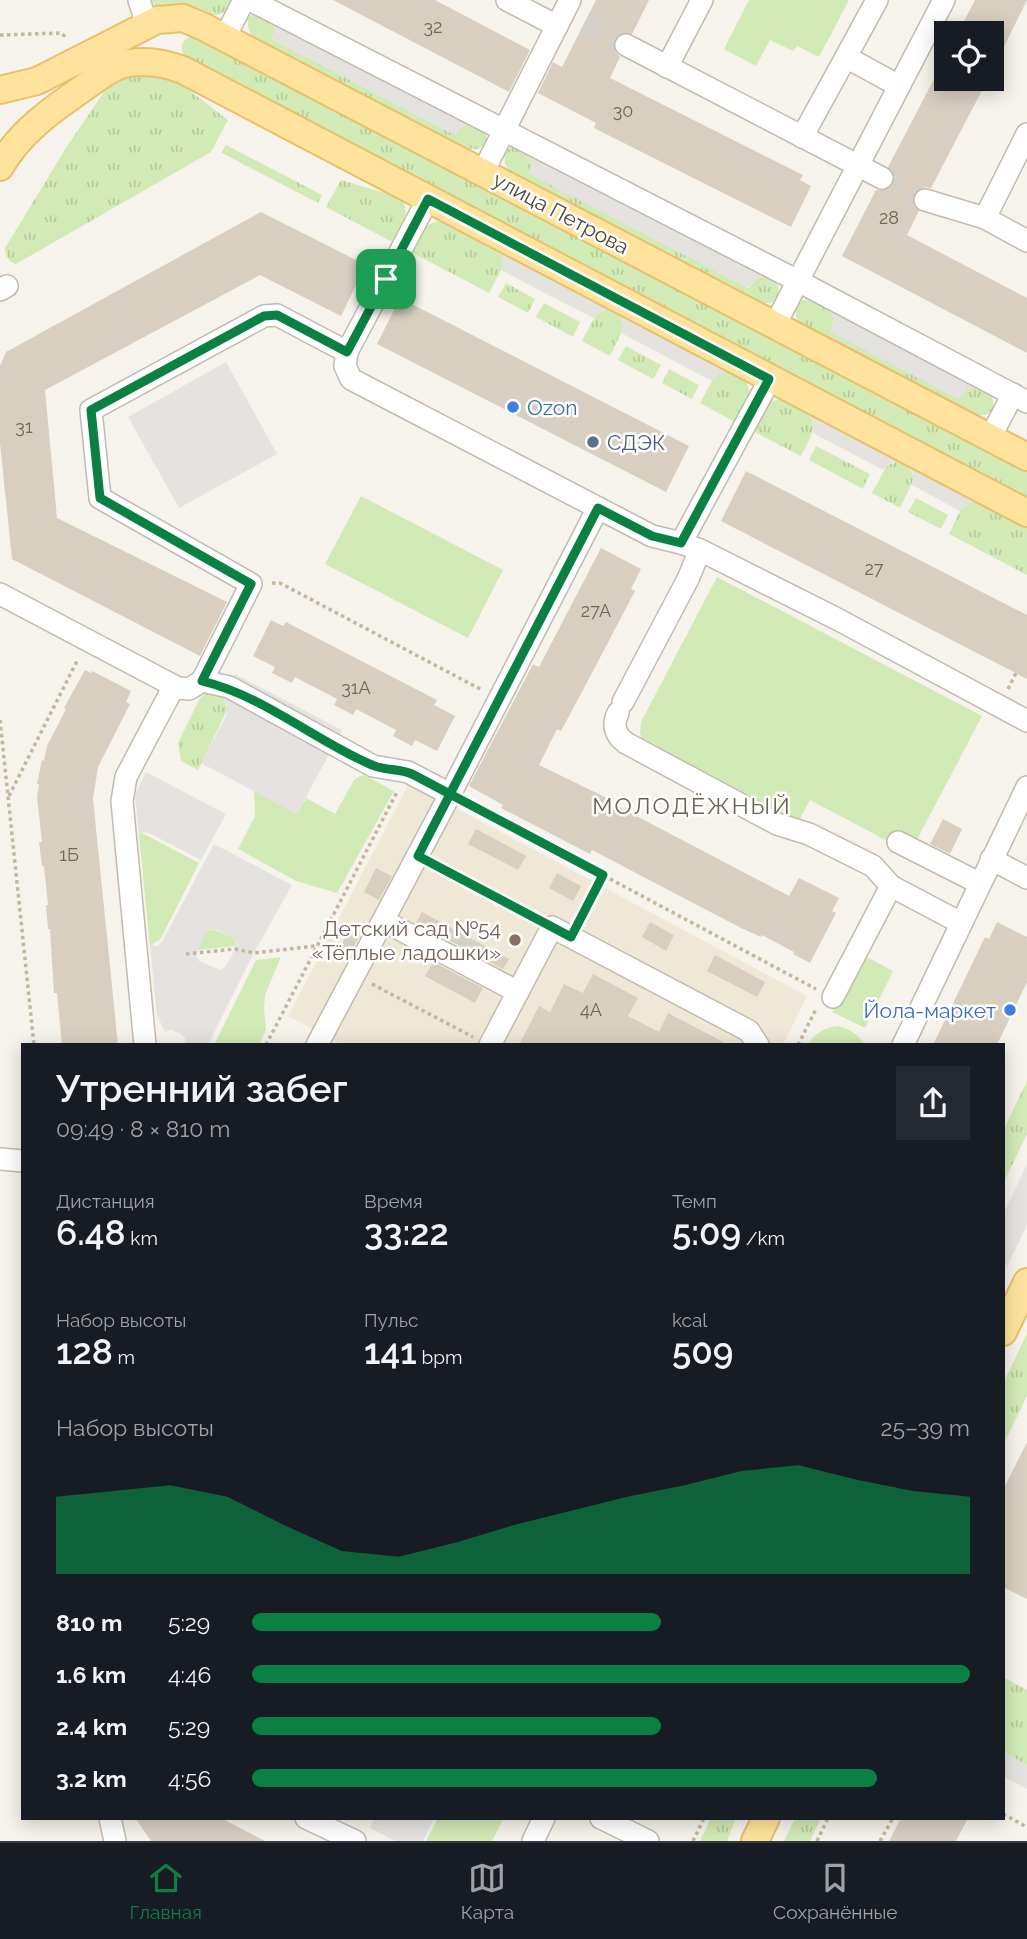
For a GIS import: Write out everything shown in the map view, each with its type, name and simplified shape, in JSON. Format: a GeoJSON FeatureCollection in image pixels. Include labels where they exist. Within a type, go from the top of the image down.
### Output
{"type":"FeatureCollection","features":[{"type":"Feature","properties":{"kind":"main road","name":"улица Петрова"},"geometry":{"type":"LineString","coordinates":[[94,61],[143,12],[167,18],[183,18],[225,37],[1027,457]]}},
{"type":"Feature","properties":{"kind":"main road"},"geometry":{"type":"LineString","coordinates":[[0,167],[19,140],[94,61]]}},
{"type":"Feature","properties":{"kind":"main road"},"geometry":{"type":"LineString","coordinates":[[0,90],[37,81],[94,61],[116,67],[156,62],[183,69],[1027,513]]}},
{"type":"Feature","properties":{"kind":"main road"},"geometry":{"type":"LineString","coordinates":[[1005,1328],[1027,1282]]}},
{"type":"Feature","properties":{"kind":"main road"},"geometry":{"type":"LineString","coordinates":[[755,1841],[765,1820]]}},
{"type":"Feature","properties":{"kind":"lane"},"geometry":{"type":"LineString","coordinates":[[225,37],[244,0]]}},
{"type":"Feature","properties":{"kind":"lane"},"geometry":{"type":"LineString","coordinates":[[250,0],[1020,398],[990,438]]}},
{"type":"Feature","properties":{"kind":"lane"},"geometry":{"type":"LineString","coordinates":[[507,0],[557,26]]}},
{"type":"Feature","properties":{"kind":"lane"},"geometry":{"type":"LineString","coordinates":[[483,172],[570,0]]}},
{"type":"Feature","properties":{"kind":"lane"},"geometry":{"type":"LineString","coordinates":[[667,67],[702,0]]}},
{"type":"Feature","properties":{"kind":"lane"},"geometry":{"type":"LineString","coordinates":[[802,137],[877,0]]}},
{"type":"Feature","properties":{"kind":"lane"},"geometry":{"type":"LineString","coordinates":[[775,325],[944,0]]}},
{"type":"Feature","properties":{"kind":"lane"},"geometry":{"type":"LineString","coordinates":[[626,45],[882,178]]}},
{"type":"Feature","properties":{"kind":"lane"},"geometry":{"type":"LineString","coordinates":[[846,57],[899,86]]}},
{"type":"Feature","properties":{"kind":"lane"},"geometry":{"type":"LineString","coordinates":[[985,218],[1027,134]]}},
{"type":"Feature","properties":{"kind":"lane"},"geometry":{"type":"LineString","coordinates":[[428,199],[347,352],[345,366],[351,379],[652,536],[691,547],[839,620],[1027,721]]}},
{"type":"Feature","properties":{"kind":"lane"},"geometry":{"type":"LineString","coordinates":[[925,200],[985,218],[1027,241]]}},
{"type":"Feature","properties":{"kind":"lane"},"geometry":{"type":"LineString","coordinates":[[0,594],[174,686],[188,690],[202,681],[251,584],[100,498],[91,410],[264,316],[277,315],[347,352]]}},
{"type":"Feature","properties":{"kind":"lane"},"geometry":{"type":"LineString","coordinates":[[769,379],[691,547],[688,579],[620,707],[614,726],[616,733],[626,743],[777,824],[809,834],[873,866],[891,886],[961,923]]}},
{"type":"Feature","properties":{"kind":"lane"},"geometry":{"type":"LineString","coordinates":[[318,1043],[598,508]]}},
{"type":"Feature","properties":{"kind":"lane"},"geometry":{"type":"LineString","coordinates":[[202,681],[229,688],[373,766],[408,772],[450,794]]}},
{"type":"Feature","properties":{"kind":"lane"},"geometry":{"type":"LineString","coordinates":[[145,1043],[122,801],[126,777],[174,686]]}},
{"type":"Feature","properties":{"kind":"lane"},"geometry":{"type":"LineString","coordinates":[[904,1043],[1027,787]]}},
{"type":"Feature","properties":{"kind":"lane"},"geometry":{"type":"LineString","coordinates":[[898,842],[979,883]]}},
{"type":"Feature","properties":{"kind":"lane"},"geometry":{"type":"LineString","coordinates":[[991,859],[1027,878]]}},
{"type":"Feature","properties":{"kind":"lane"},"geometry":{"type":"LineString","coordinates":[[828,995],[891,886]]}},
{"type":"Feature","properties":{"kind":"lane"},"geometry":{"type":"LineString","coordinates":[[384,921],[518,992]]}},
{"type":"Feature","properties":{"kind":"lane"},"geometry":{"type":"LineString","coordinates":[[483,1042],[562,932],[749,1031],[757,1043]]}},
{"type":"Feature","properties":{"kind":"lane"},"geometry":{"type":"LineString","coordinates":[[0,1159],[21,1161]]}},
{"type":"Feature","properties":{"kind":"lane"},"geometry":{"type":"LineString","coordinates":[[110,1820],[115,1841]]}},
{"type":"Feature","properties":{"kind":"lane"},"geometry":{"type":"LineString","coordinates":[[311,1820],[345,1834]]}},
{"type":"Feature","properties":{"kind":"lane"},"geometry":{"type":"LineString","coordinates":[[533,1841],[543,1820]]}},
{"type":"Feature","properties":{"kind":"lane"},"geometry":{"type":"LineString","coordinates":[[605,1820],[648,1841]]}},
{"type":"Feature","properties":{"kind":"path"},"geometry":{"type":"LineString","coordinates":[[0,35],[61,33],[94,61]]}},
{"type":"Feature","properties":{"kind":"path"},"geometry":{"type":"LineString","coordinates":[[251,584],[280,583],[499,700]]}},
{"type":"Feature","properties":{"kind":"path"},"geometry":{"type":"LineString","coordinates":[[8,798],[87,642]]}},
{"type":"Feature","properties":{"kind":"path"},"geometry":{"type":"LineString","coordinates":[[0,720],[34,1043]]}},
{"type":"Feature","properties":{"kind":"path"},"geometry":{"type":"LineString","coordinates":[[267,1043],[315,946],[408,772]]}},
{"type":"Feature","properties":{"kind":"path"},"geometry":{"type":"LineString","coordinates":[[450,794],[828,995],[799,1043]]}},
{"type":"Feature","properties":{"kind":"path"},"geometry":{"type":"LineString","coordinates":[[418,856],[562,932],[603,875]]}},
{"type":"Feature","properties":{"kind":"path"},"geometry":{"type":"LineString","coordinates":[[186,954],[235,949],[254,953],[315,946]]}},
{"type":"Feature","properties":{"kind":"path"},"geometry":{"type":"LineString","coordinates":[[355,975],[483,1042]]}},
{"type":"Feature","properties":{"kind":"path"},"geometry":{"type":"LineString","coordinates":[[1005,1816],[1027,1828]]}},
{"type":"Feature","properties":{"kind":"path"},"geometry":{"type":"LineString","coordinates":[[693,1841],[703,1820]]}},
{"type":"Feature","properties":{"kind":"path"},"geometry":{"type":"LineString","coordinates":[[817,1841],[827,1820]]}},
{"type":"Feature","properties":{"kind":"path"},"geometry":{"type":"LineString","coordinates":[[880,1841],[892,1820]]}},
{"type":"Feature","properties":{"kind":"shaded area"},"geometry":{"type":"Polygon","coordinates":[[[273,20],[470,123],[458,129],[455,135],[272,39],[275,30],[273,20]]]}},
{"type":"Feature","properties":{"kind":"shaded area"},"geometry":{"type":"Polygon","coordinates":[[[529,154],[769,278],[757,278],[747,288],[528,173],[532,164],[529,154]]]}},
{"type":"Feature","properties":{"kind":"shaded area"},"geometry":{"type":"Polygon","coordinates":[[[496,248],[615,311],[603,310],[593,318],[501,270],[503,259],[496,248]]]}},
{"type":"Feature","properties":{"kind":"shaded area"},"geometry":{"type":"Polygon","coordinates":[[[828,309],[980,388],[967,389],[958,399],[831,332],[834,320],[828,309]]]}},
{"type":"Feature","properties":{"kind":"shaded area"},"geometry":{"type":"Polygon","coordinates":[[[615,311],[732,372],[722,372],[712,381],[621,333],[623,321],[615,311]]]}},
{"type":"Feature","properties":{"kind":"shaded area"},"geometry":{"type":"Polygon","coordinates":[[[226,362],[277,454],[179,508],[128,417],[226,362]]]}},
{"type":"Feature","properties":{"kind":"shaded area"},"geometry":{"type":"Polygon","coordinates":[[[806,411],[905,463],[893,462],[883,470],[813,433],[813,421],[806,411]]]}},
{"type":"Feature","properties":{"kind":"shaded area"},"geometry":{"type":"Polygon","coordinates":[[[905,463],[983,504],[971,502],[960,511],[912,485],[913,473],[905,463]]]}},
{"type":"Feature","properties":{"kind":"shaded area"},"geometry":{"type":"Polygon","coordinates":[[[235,674],[342,730],[297,814],[201,763],[226,716],[227,704],[224,698],[235,674]]]}},
{"type":"Feature","properties":{"kind":"shaded area"},"geometry":{"type":"Polygon","coordinates":[[[146,772],[226,814],[201,860],[151,834],[144,832],[139,835],[135,795],[146,772]]]}},
{"type":"Feature","properties":{"kind":"shaded area","name":"Детский сад №54 «Тёплые ладошки»"},"geometry":{"type":"Polygon","coordinates":[[[409,783],[807,996],[784,1043],[339,1043],[288,1016],[409,783]]]}},
{"type":"Feature","properties":{"kind":"shaded area"},"geometry":{"type":"Polygon","coordinates":[[[214,844],[292,885],[209,1043],[185,1043],[181,1034],[171,1030],[165,1032],[157,1015],[150,946],[157,946],[162,942],[214,844]],[[211,929],[206,932],[196,956],[199,961],[220,970],[226,966],[235,949],[233,938],[211,929]]]}},
{"type":"Feature","properties":{"kind":"shaded area"},"geometry":{"type":"Polygon","coordinates":[[[1027,1164],[1027,1225],[1005,1271],[1006,1266],[1005,1211],[1027,1164]]]}},
{"type":"Feature","properties":{"kind":"shaded area"},"geometry":{"type":"Polygon","coordinates":[[[1005,1753],[1027,1765],[1027,1789],[1005,1777],[1005,1753]]]}},
{"type":"Feature","properties":{"kind":"shaded area"},"geometry":{"type":"Polygon","coordinates":[[[374,1820],[433,1820],[423,1841],[395,1841],[370,1828],[374,1820]]]}},
{"type":"Feature","properties":{"kind":"green space"},"geometry":{"type":"Polygon","coordinates":[[[150,0],[233,0],[222,13],[212,15],[185,6],[156,6],[150,0]]]}},
{"type":"Feature","properties":{"kind":"green space"},"geometry":{"type":"Polygon","coordinates":[[[749,0],[849,0],[819,57],[797,46],[793,51],[770,40],[756,66],[724,49],[749,0]]]}},
{"type":"Feature","properties":{"kind":"green space"},"geometry":{"type":"Polygon","coordinates":[[[255,12],[273,20],[275,30],[272,39],[455,135],[458,129],[470,123],[486,131],[487,144],[478,149],[465,149],[255,39],[249,29],[248,18],[255,12]]]}},
{"type":"Feature","properties":{"kind":"green space"},"geometry":{"type":"Polygon","coordinates":[[[194,36],[1027,471],[1027,500],[184,56],[183,43],[194,36]]]}},
{"type":"Feature","properties":{"kind":"green space"},"geometry":{"type":"Polygon","coordinates":[[[143,74],[176,80],[228,120],[211,152],[16,264],[11,261],[6,256],[5,248],[66,148],[108,86],[131,75],[143,74]]]}},
{"type":"Feature","properties":{"kind":"green space"},"geometry":{"type":"Polygon","coordinates":[[[226,145],[322,195],[318,203],[222,153],[226,145]]]}},
{"type":"Feature","properties":{"kind":"green space"},"geometry":{"type":"Polygon","coordinates":[[[517,146],[531,160],[529,173],[748,288],[757,278],[769,278],[778,285],[779,297],[771,303],[757,303],[511,174],[505,164],[504,152],[517,146]]]}},
{"type":"Feature","properties":{"kind":"green space"},"geometry":{"type":"Polygon","coordinates":[[[341,180],[399,197],[406,214],[394,243],[326,207],[341,180]]]}},
{"type":"Feature","properties":{"kind":"green space"},"geometry":{"type":"Polygon","coordinates":[[[439,221],[446,222],[500,252],[504,265],[489,293],[411,252],[425,228],[439,221]]]}},
{"type":"Feature","properties":{"kind":"green space"},"geometry":{"type":"Polygon","coordinates":[[[506,283],[535,299],[528,313],[498,297],[506,283]]]}},
{"type":"Feature","properties":{"kind":"green space"},"geometry":{"type":"Polygon","coordinates":[[[802,300],[817,302],[829,311],[834,320],[831,332],[959,398],[967,389],[980,388],[992,396],[994,409],[986,415],[973,415],[803,326],[796,317],[796,306],[802,300]]]}},
{"type":"Feature","properties":{"kind":"green space"},"geometry":{"type":"Polygon","coordinates":[[[544,303],[580,322],[573,337],[536,317],[544,303]]]}},
{"type":"Feature","properties":{"kind":"green space"},"geometry":{"type":"Polygon","coordinates":[[[609,309],[620,315],[624,327],[610,356],[582,341],[597,313],[609,309]]]}},
{"type":"Feature","properties":{"kind":"green space"},"geometry":{"type":"Polygon","coordinates":[[[626,346],[661,365],[653,379],[618,360],[626,346]]]}},
{"type":"Feature","properties":{"kind":"green space"},"geometry":{"type":"Polygon","coordinates":[[[669,369],[699,385],[692,399],[662,383],[669,369]]]}},
{"type":"Feature","properties":{"kind":"green space"},"geometry":{"type":"Polygon","coordinates":[[[722,372],[737,375],[748,386],[748,398],[737,423],[700,403],[712,381],[722,372]]]}},
{"type":"Feature","properties":{"kind":"green space"},"geometry":{"type":"Polygon","coordinates":[[[779,399],[800,408],[811,418],[812,430],[801,456],[751,430],[767,403],[779,399]]]}},
{"type":"Feature","properties":{"kind":"green space"},"geometry":{"type":"Polygon","coordinates":[[[816,446],[870,474],[863,489],[809,460],[816,446]]]}},
{"type":"Feature","properties":{"kind":"green space"},"geometry":{"type":"Polygon","coordinates":[[[899,461],[910,467],[914,479],[900,508],[872,493],[887,465],[899,461]]]}},
{"type":"Feature","properties":{"kind":"green space"},"geometry":{"type":"Polygon","coordinates":[[[361,496],[503,570],[468,638],[325,564],[361,496]]]}},
{"type":"Feature","properties":{"kind":"green space"},"geometry":{"type":"Polygon","coordinates":[[[916,498],[948,515],[941,529],[908,512],[916,498]]]}},
{"type":"Feature","properties":{"kind":"green space"},"geometry":{"type":"Polygon","coordinates":[[[971,502],[983,504],[1027,527],[1027,575],[949,534],[960,511],[971,502]]]}},
{"type":"Feature","properties":{"kind":"green space"},"geometry":{"type":"Polygon","coordinates":[[[717,577],[982,716],[910,853],[810,800],[798,822],[642,738],[641,722],[717,577]]]}},
{"type":"Feature","properties":{"kind":"green space"},"geometry":{"type":"Polygon","coordinates":[[[211,693],[224,698],[227,710],[198,770],[181,761],[178,743],[200,698],[211,693]]]}},
{"type":"Feature","properties":{"kind":"green space"},"geometry":{"type":"Polygon","coordinates":[[[366,776],[394,791],[337,893],[296,881],[238,849],[255,816],[254,790],[297,814],[306,798],[335,814],[354,780],[366,776]]]}},
{"type":"Feature","properties":{"kind":"green space"},"geometry":{"type":"Polygon","coordinates":[[[142,833],[199,863],[160,940],[153,943],[153,947],[150,946],[139,835],[142,833]]]}},
{"type":"Feature","properties":{"kind":"green space"},"geometry":{"type":"Polygon","coordinates":[[[213,929],[234,938],[236,946],[197,950],[206,932],[213,929]]]}},
{"type":"Feature","properties":{"kind":"green space"},"geometry":{"type":"Polygon","coordinates":[[[861,954],[893,971],[865,1028],[832,1012],[861,954]]]}},
{"type":"Feature","properties":{"kind":"green space"},"geometry":{"type":"Polygon","coordinates":[[[281,957],[265,995],[266,1030],[260,1043],[215,1043],[256,960],[281,957]]]}},
{"type":"Feature","properties":{"kind":"green space"},"geometry":{"type":"Polygon","coordinates":[[[838,1026],[846,1029],[864,1043],[810,1043],[820,1031],[838,1026]]]}},
{"type":"Feature","properties":{"kind":"green space"},"geometry":{"type":"Polygon","coordinates":[[[1027,1081],[1027,1134],[1005,1180],[1005,1127],[1027,1081]]]}},
{"type":"Feature","properties":{"kind":"green space"},"geometry":{"type":"Polygon","coordinates":[[[1027,1333],[1027,1396],[1005,1441],[1005,1380],[1027,1333]]]}},
{"type":"Feature","properties":{"kind":"green space"},"geometry":{"type":"Polygon","coordinates":[[[1005,1678],[1027,1690],[1027,1765],[1005,1753],[1005,1678]]]}},
{"type":"Feature","properties":{"kind":"green space"},"geometry":{"type":"Polygon","coordinates":[[[437,1820],[503,1820],[492,1841],[426,1841],[437,1820]]]}},
{"type":"Feature","properties":{"kind":"green space"},"geometry":{"type":"Polygon","coordinates":[[[710,1820],[735,1820],[727,1841],[700,1841],[710,1820]]]}},
{"type":"Feature","properties":{"kind":"green space"},"geometry":{"type":"Polygon","coordinates":[[[794,1820],[820,1820],[810,1841],[784,1841],[794,1820]]]}},
{"type":"Feature","properties":{"kind":"building"},"geometry":{"type":"Polygon","coordinates":[[[333,0],[435,0],[530,50],[509,92],[333,0]]]}},
{"type":"Feature","properties":{"kind":"building"},"geometry":{"type":"Polygon","coordinates":[[[596,0],[649,0],[632,34],[620,34],[614,40],[615,51],[620,57],[610,78],[803,175],[800,180],[811,186],[791,227],[594,128],[596,123],[538,93],[553,62],[562,67],[596,0]]]}},
{"type":"Feature","properties":{"kind":"building"},"geometry":{"type":"Polygon","coordinates":[[[975,0],[1027,0],[1004,47],[1004,21],[964,21],[975,0]]]}},
{"type":"Feature","properties":{"kind":"building"},"geometry":{"type":"Polygon","coordinates":[[[934,79],[934,91],[982,91],[931,188],[921,187],[913,196],[912,204],[919,211],[907,235],[1027,298],[1027,353],[842,256],[876,190],[888,189],[894,183],[893,172],[888,167],[934,79]]]}},
{"type":"Feature","properties":{"kind":"building"},"geometry":{"type":"Polygon","coordinates":[[[261,212],[366,265],[341,316],[260,275],[45,390],[57,518],[227,602],[200,656],[12,559],[0,443],[0,366],[6,352],[261,212]]]}},
{"type":"Feature","properties":{"kind":"building"},"geometry":{"type":"Polygon","coordinates":[[[400,298],[689,446],[666,492],[377,344],[400,298]]]}},
{"type":"Feature","properties":{"kind":"building"},"geometry":{"type":"Polygon","coordinates":[[[746,471],[1027,615],[1027,679],[721,521],[746,471]]]}},
{"type":"Feature","properties":{"kind":"building"},"geometry":{"type":"Polygon","coordinates":[[[601,548],[641,569],[631,589],[635,591],[561,731],[557,729],[539,765],[607,798],[606,800],[789,896],[799,878],[839,898],[832,911],[836,913],[810,963],[762,935],[761,937],[741,928],[592,850],[590,854],[501,808],[503,805],[469,786],[533,664],[539,667],[601,548]]]}},
{"type":"Feature","properties":{"kind":"building"},"geometry":{"type":"Polygon","coordinates":[[[271,620],[283,626],[286,622],[437,700],[434,705],[455,716],[437,751],[415,740],[412,746],[393,736],[396,730],[356,709],[353,715],[334,705],[337,699],[295,677],[292,683],[272,673],[275,667],[253,656],[271,620]]]}},
{"type":"Feature","properties":{"kind":"building"},"geometry":{"type":"Polygon","coordinates":[[[85,670],[131,691],[126,702],[130,704],[98,767],[93,799],[118,1043],[62,1043],[57,993],[54,993],[44,866],[39,842],[42,842],[37,784],[42,760],[44,761],[47,746],[66,709],[64,708],[85,670]]]}},
{"type":"Feature","properties":{"kind":"building"},"geometry":{"type":"Polygon","coordinates":[[[943,819],[962,829],[950,854],[930,844],[943,819]]]}},
{"type":"Feature","properties":{"kind":"building"},"geometry":{"type":"Polygon","coordinates":[[[476,829],[526,856],[518,870],[468,844],[476,829]]]}},
{"type":"Feature","properties":{"kind":"building"},"geometry":{"type":"Polygon","coordinates":[[[376,868],[392,876],[379,900],[364,892],[376,868]]]}},
{"type":"Feature","properties":{"kind":"building"},"geometry":{"type":"Polygon","coordinates":[[[557,873],[581,886],[573,901],[549,888],[557,873]]]}},
{"type":"Feature","properties":{"kind":"building"},"geometry":{"type":"Polygon","coordinates":[[[422,912],[509,959],[503,969],[416,923],[422,912]]]}},
{"type":"Feature","properties":{"kind":"building"},"geometry":{"type":"Polygon","coordinates":[[[650,922],[674,935],[666,951],[642,937],[650,922]]]}},
{"type":"Feature","properties":{"kind":"building"},"geometry":{"type":"Polygon","coordinates":[[[997,922],[1027,937],[1027,982],[998,1043],[934,1043],[985,937],[989,939],[997,922]]]}},
{"type":"Feature","properties":{"kind":"building"},"geometry":{"type":"Polygon","coordinates":[[[349,930],[360,935],[347,960],[337,954],[349,930]]]}},
{"type":"Feature","properties":{"kind":"building"},"geometry":{"type":"Polygon","coordinates":[[[715,955],[765,982],[757,997],[707,971],[715,955]]]}},
{"type":"Feature","properties":{"kind":"building"},"geometry":{"type":"Polygon","coordinates":[[[433,962],[483,988],[475,1003],[425,976],[433,962]]]}},
{"type":"Feature","properties":{"kind":"building"},"geometry":{"type":"Polygon","coordinates":[[[593,974],[638,998],[628,1016],[659,1032],[668,1013],[725,1043],[520,1043],[539,1006],[550,1012],[564,984],[583,993],[593,974]]]}},
{"type":"Feature","properties":{"kind":"building"},"geometry":{"type":"Polygon","coordinates":[[[1027,1442],[1027,1599],[1005,1588],[1005,1486],[1027,1442]]]}},
{"type":"Feature","properties":{"kind":"building"},"geometry":{"type":"Polygon","coordinates":[[[136,1820],[225,1820],[265,1841],[151,1841],[136,1820]]]}},
{"type":"Feature","properties":{"kind":"building"},"geometry":{"type":"Polygon","coordinates":[[[900,1820],[967,1820],[956,1841],[889,1841],[900,1820]]]}},
{"type":"Feature","properties":{"kind":"tunnel"},"geometry":{"type":"LineString","coordinates":[[584,24],[626,45]]}},
{"type":"Feature","properties":{"kind":"tunnel"},"geometry":{"type":"LineString","coordinates":[[882,178],[925,200]]}},
{"type":"Feature","properties":{"kind":"place","name":"Ozon"},"geometry":{"type":"Point","coordinates":[513,407]}},
{"type":"Feature","properties":{"kind":"place","name":"СДЭК"},"geometry":{"type":"Point","coordinates":[593,442]}},
{"type":"Feature","properties":{"kind":"place","name":"Детский сад №54 «Тёплые ладошки»"},"geometry":{"type":"Point","coordinates":[515,940]}},
{"type":"Feature","properties":{"kind":"place","name":"Йола-маркет"},"geometry":{"type":"Point","coordinates":[1010,1010]}},
{"type":"Feature","properties":{"kind":"district","name":"МОЛОДЁЖНЫЙ"},"geometry":{"type":"Point","coordinates":[692,805]}},
{"type":"Feature","properties":{"kind":"route"},"geometry":{"type":"LineString","coordinates":[[386,279],[347,352],[277,315],[264,316],[91,410],[100,498],[251,584],[202,681],[229,688],[373,766],[408,772],[450,794],[603,875],[571,937],[418,856],[450,794],[499,700],[598,508],[652,536],[681,543],[769,379],[428,199],[386,279]]}}]}
